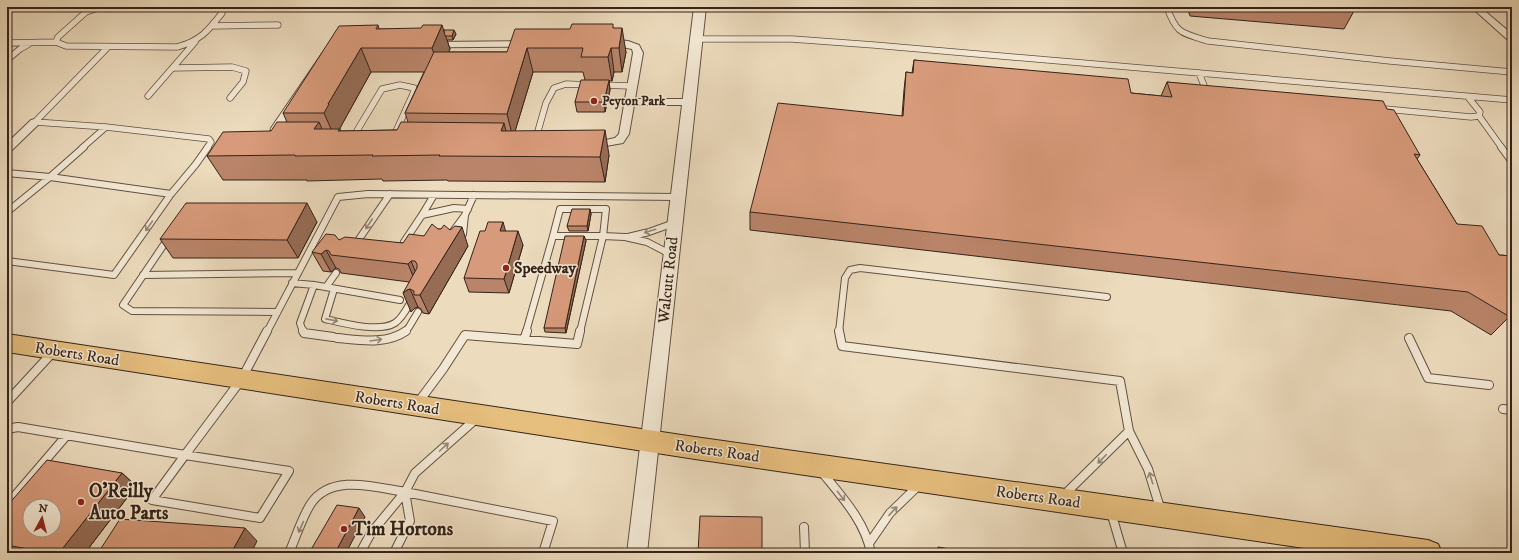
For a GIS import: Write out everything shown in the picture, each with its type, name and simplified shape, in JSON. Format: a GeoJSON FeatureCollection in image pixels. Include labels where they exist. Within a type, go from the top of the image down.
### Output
{"type":"FeatureCollection","features":[{"type":"Feature","properties":{"kind":"main road","name":"Roberts Road"},"geometry":{"type":"LineString","coordinates":[[7,343],[479,416],[1162,515],[1384,550],[1428,553]]}},
{"type":"Feature","properties":{"kind":"street","name":"Walcutt Road"},"geometry":{"type":"LineString","coordinates":[[637,553],[700,7]]}},
{"type":"Feature","properties":{"kind":"street"},"geometry":{"type":"LineString","coordinates":[[1475,7],[1512,39]]}},
{"type":"Feature","properties":{"kind":"street"},"geometry":{"type":"LineString","coordinates":[[628,44],[636,47],[638,53],[632,86],[624,134],[619,141],[606,143],[281,142],[276,140],[274,136],[276,128],[324,57],[335,47],[341,45],[628,44]]}},
{"type":"Feature","properties":{"kind":"street"},"geometry":{"type":"LineString","coordinates":[[630,102],[688,102]]}},
{"type":"Feature","properties":{"kind":"street"},"geometry":{"type":"LineString","coordinates":[[7,149],[35,122]]}},
{"type":"Feature","properties":{"kind":"lane"},"geometry":{"type":"LineString","coordinates":[[56,42],[58,37],[91,8],[101,7]]}},
{"type":"Feature","properties":{"kind":"lane"},"geometry":{"type":"LineString","coordinates":[[7,43],[56,42],[66,46],[177,47],[195,42],[203,37],[222,13],[220,9],[215,7]]}},
{"type":"Feature","properties":{"kind":"lane"},"geometry":{"type":"LineString","coordinates":[[1167,7],[1173,24],[1180,31],[1190,36],[1208,41],[1390,61],[1512,72]]}},
{"type":"Feature","properties":{"kind":"lane"},"geometry":{"type":"LineString","coordinates":[[212,26],[278,25]]}},
{"type":"Feature","properties":{"kind":"lane"},"geometry":{"type":"LineString","coordinates":[[696,39],[796,39],[1512,100]]}},
{"type":"Feature","properties":{"kind":"lane"},"geometry":{"type":"LineString","coordinates":[[148,96],[195,42]]}},
{"type":"Feature","properties":{"kind":"lane"},"geometry":{"type":"LineString","coordinates":[[7,60],[20,49],[31,43]]}},
{"type":"Feature","properties":{"kind":"lane"},"geometry":{"type":"LineString","coordinates":[[35,122],[108,47]]}},
{"type":"Feature","properties":{"kind":"lane"},"geometry":{"type":"LineString","coordinates":[[173,68],[232,67],[246,71],[246,75],[230,98]]}},
{"type":"Feature","properties":{"kind":"lane"},"geometry":{"type":"LineString","coordinates":[[1199,73],[1205,88],[1212,93],[1217,94]]}},
{"type":"Feature","properties":{"kind":"lane"},"geometry":{"type":"LineString","coordinates":[[350,143],[382,89],[400,85],[414,88],[413,94],[391,142]]}},
{"type":"Feature","properties":{"kind":"lane"},"geometry":{"type":"LineString","coordinates":[[535,142],[549,94],[554,88],[566,85],[632,86]]}},
{"type":"Feature","properties":{"kind":"lane"},"geometry":{"type":"LineString","coordinates":[[1468,97],[1480,112],[1479,116],[1512,162]]}},
{"type":"Feature","properties":{"kind":"lane"},"geometry":{"type":"LineString","coordinates":[[1378,108],[1471,117],[1479,116]]}},
{"type":"Feature","properties":{"kind":"lane"},"geometry":{"type":"LineString","coordinates":[[7,261],[114,275],[171,194],[212,142],[210,138],[106,127],[35,122]]}},
{"type":"Feature","properties":{"kind":"lane"},"geometry":{"type":"LineString","coordinates":[[7,212],[50,177],[106,127]]}},
{"type":"Feature","properties":{"kind":"lane"},"geometry":{"type":"LineString","coordinates":[[7,173],[50,177],[171,194]]}},
{"type":"Feature","properties":{"kind":"lane"},"geometry":{"type":"LineString","coordinates":[[7,429],[18,427],[186,455],[289,471],[260,518],[152,500],[186,455],[241,380],[338,197],[368,194],[390,194],[677,197]]}},
{"type":"Feature","properties":{"kind":"lane"},"geometry":{"type":"LineString","coordinates":[[353,248],[390,194]]}},
{"type":"Feature","properties":{"kind":"lane"},"geometry":{"type":"LineString","coordinates":[[401,247],[434,195]]}},
{"type":"Feature","properties":{"kind":"lane"},"geometry":{"type":"LineString","coordinates":[[446,243],[467,212],[474,195]]}},
{"type":"Feature","properties":{"kind":"lane"},"geometry":{"type":"LineString","coordinates":[[422,215],[454,208],[467,212]]}},
{"type":"Feature","properties":{"kind":"lane"},"geometry":{"type":"LineString","coordinates":[[416,406],[465,335],[524,340],[577,344],[603,236],[606,209],[560,209],[524,340]]}},
{"type":"Feature","properties":{"kind":"lane"},"geometry":{"type":"LineString","coordinates":[[457,244],[463,234],[467,212]]}},
{"type":"Feature","properties":{"kind":"lane"},"geometry":{"type":"LineString","coordinates":[[626,237],[649,232],[674,223]]}},
{"type":"Feature","properties":{"kind":"lane"},"geometry":{"type":"LineString","coordinates":[[173,232],[123,305],[132,311],[277,312]]}},
{"type":"Feature","properties":{"kind":"lane"},"geometry":{"type":"LineString","coordinates":[[552,236],[626,237],[647,242],[672,255]]}},
{"type":"Feature","properties":{"kind":"lane"},"geometry":{"type":"LineString","coordinates":[[1107,297],[860,268],[850,270],[845,278],[839,334],[842,346],[1120,381],[1129,431],[1148,469],[1162,515]]}},
{"type":"Feature","properties":{"kind":"lane"},"geometry":{"type":"LineString","coordinates":[[326,287],[336,272]]}},
{"type":"Feature","properties":{"kind":"lane"},"geometry":{"type":"LineString","coordinates":[[143,275],[298,273]]}},
{"type":"Feature","properties":{"kind":"lane"},"geometry":{"type":"LineString","coordinates":[[292,283],[314,285],[400,300]]}},
{"type":"Feature","properties":{"kind":"lane"},"geometry":{"type":"LineString","coordinates":[[314,285],[300,323],[304,333],[367,341],[396,337],[406,331],[418,312]]}},
{"type":"Feature","properties":{"kind":"lane"},"geometry":{"type":"LineString","coordinates":[[334,289],[325,319],[359,326],[387,326],[395,324],[415,294]]}},
{"type":"Feature","properties":{"kind":"lane"},"geometry":{"type":"LineString","coordinates":[[1409,338],[1428,378],[1489,385]]}},
{"type":"Feature","properties":{"kind":"lane"},"geometry":{"type":"LineString","coordinates":[[7,402],[54,350]]}},
{"type":"Feature","properties":{"kind":"lane"},"geometry":{"type":"LineString","coordinates":[[1503,409],[1512,410]]}},
{"type":"Feature","properties":{"kind":"lane"},"geometry":{"type":"LineString","coordinates":[[360,553],[371,533],[405,492],[415,473],[479,416]]}},
{"type":"Feature","properties":{"kind":"lane"},"geometry":{"type":"LineString","coordinates":[[1058,501],[1129,431]]}},
{"type":"Feature","properties":{"kind":"lane"},"geometry":{"type":"LineString","coordinates":[[7,505],[67,435]]}},
{"type":"Feature","properties":{"kind":"lane"},"geometry":{"type":"LineString","coordinates":[[816,465],[849,507],[870,542],[871,553]]}},
{"type":"Feature","properties":{"kind":"lane"},"geometry":{"type":"LineString","coordinates":[[870,542],[890,513],[923,481]]}},
{"type":"Feature","properties":{"kind":"lane"},"geometry":{"type":"LineString","coordinates":[[289,553],[313,501],[323,492],[334,487],[348,484],[405,492],[554,521],[543,553]]}},
{"type":"Feature","properties":{"kind":"lane"},"geometry":{"type":"LineString","coordinates":[[394,553],[410,521],[405,492]]}},
{"type":"Feature","properties":{"kind":"lane"},"geometry":{"type":"LineString","coordinates":[[1110,508],[1123,553]]}},
{"type":"Feature","properties":{"kind":"lane"},"geometry":{"type":"LineString","coordinates":[[804,527],[805,553]]}},
{"type":"Feature","properties":{"kind":"building"},"geometry":{"type":"Polygon","coordinates":[[[1300,7],[1352,7],[1354,11],[1300,7]]]}},
{"type":"Feature","properties":{"kind":"building"},"geometry":{"type":"Polygon","coordinates":[[[572,24],[613,24],[613,28],[622,28],[619,48],[611,48],[608,57],[581,57],[583,48],[527,48],[507,114],[405,113],[434,52],[507,52],[515,29],[570,29],[572,24]]]}},
{"type":"Feature","properties":{"kind":"building"},"geometry":{"type":"Polygon","coordinates":[[[378,25],[376,29],[421,28],[423,25],[442,25],[432,48],[361,48],[324,113],[283,113],[339,26],[378,25]]]}},
{"type":"Feature","properties":{"kind":"building"},"geometry":{"type":"Polygon","coordinates":[[[444,30],[454,30],[452,36],[445,36],[444,30]]]}},
{"type":"Feature","properties":{"kind":"building"},"geometry":{"type":"Polygon","coordinates":[[[914,60],[1128,79],[1131,93],[1172,97],[1167,82],[1383,101],[1387,109],[1394,110],[1420,155],[1414,154],[1457,224],[1482,226],[1499,255],[1512,256],[1512,314],[1510,317],[1468,292],[750,212],[778,103],[903,116],[906,72],[913,73],[914,60]]]}},
{"type":"Feature","properties":{"kind":"building"},"geometry":{"type":"Polygon","coordinates":[[[581,80],[609,80],[604,102],[575,102],[581,80]]]}},
{"type":"Feature","properties":{"kind":"building"},"geometry":{"type":"Polygon","coordinates":[[[277,122],[319,122],[314,129],[339,129],[338,131],[397,130],[401,122],[504,123],[501,131],[605,130],[600,157],[439,156],[440,155],[207,156],[223,132],[271,131],[277,122]]]}},
{"type":"Feature","properties":{"kind":"building"},"geometry":{"type":"Polygon","coordinates":[[[186,203],[307,203],[287,240],[160,239],[186,203]]]}},
{"type":"Feature","properties":{"kind":"building"},"geometry":{"type":"Polygon","coordinates":[[[572,209],[590,209],[587,226],[567,226],[572,209]]]}},
{"type":"Feature","properties":{"kind":"building"},"geometry":{"type":"Polygon","coordinates":[[[488,222],[503,222],[500,231],[518,231],[504,279],[464,278],[480,231],[485,231],[488,222]]]}},
{"type":"Feature","properties":{"kind":"building"},"geometry":{"type":"Polygon","coordinates":[[[432,224],[438,229],[441,229],[444,225],[450,230],[455,226],[462,227],[420,295],[414,295],[414,291],[410,289],[403,293],[417,268],[415,261],[411,261],[408,264],[331,255],[329,251],[326,250],[321,254],[312,252],[326,234],[335,235],[339,240],[345,237],[403,243],[409,234],[424,236],[432,224]]]}},
{"type":"Feature","properties":{"kind":"building"},"geometry":{"type":"Polygon","coordinates":[[[565,236],[584,236],[565,328],[544,328],[565,236]]]}},
{"type":"Feature","properties":{"kind":"building"},"geometry":{"type":"Polygon","coordinates":[[[47,460],[122,473],[59,553],[49,553],[7,545],[7,506],[47,460]]]}},
{"type":"Feature","properties":{"kind":"building"},"geometry":{"type":"Polygon","coordinates":[[[337,505],[359,508],[335,553],[309,553],[337,505]]]}},
{"type":"Feature","properties":{"kind":"building"},"geometry":{"type":"Polygon","coordinates":[[[700,516],[762,517],[762,553],[698,553],[700,516]]]}},
{"type":"Feature","properties":{"kind":"building"},"geometry":{"type":"Polygon","coordinates":[[[120,519],[245,528],[231,553],[98,553],[120,519]]]}},
{"type":"Feature","properties":{"kind":"building"},"geometry":{"type":"Polygon","coordinates":[[[938,547],[973,553],[938,553],[938,547]]]}},
{"type":"Feature","properties":{"kind":"place","name":"Peyton Park"},"geometry":{"type":"Point","coordinates":[594,101]}},
{"type":"Feature","properties":{"kind":"place","name":"Speedway"},"geometry":{"type":"Point","coordinates":[506,268]}},
{"type":"Feature","properties":{"kind":"place","name":"O'Reilly Auto Parts"},"geometry":{"type":"Point","coordinates":[81,502]}},
{"type":"Feature","properties":{"kind":"place","name":"Tim Hortons"},"geometry":{"type":"Point","coordinates":[344,529]}}]}
